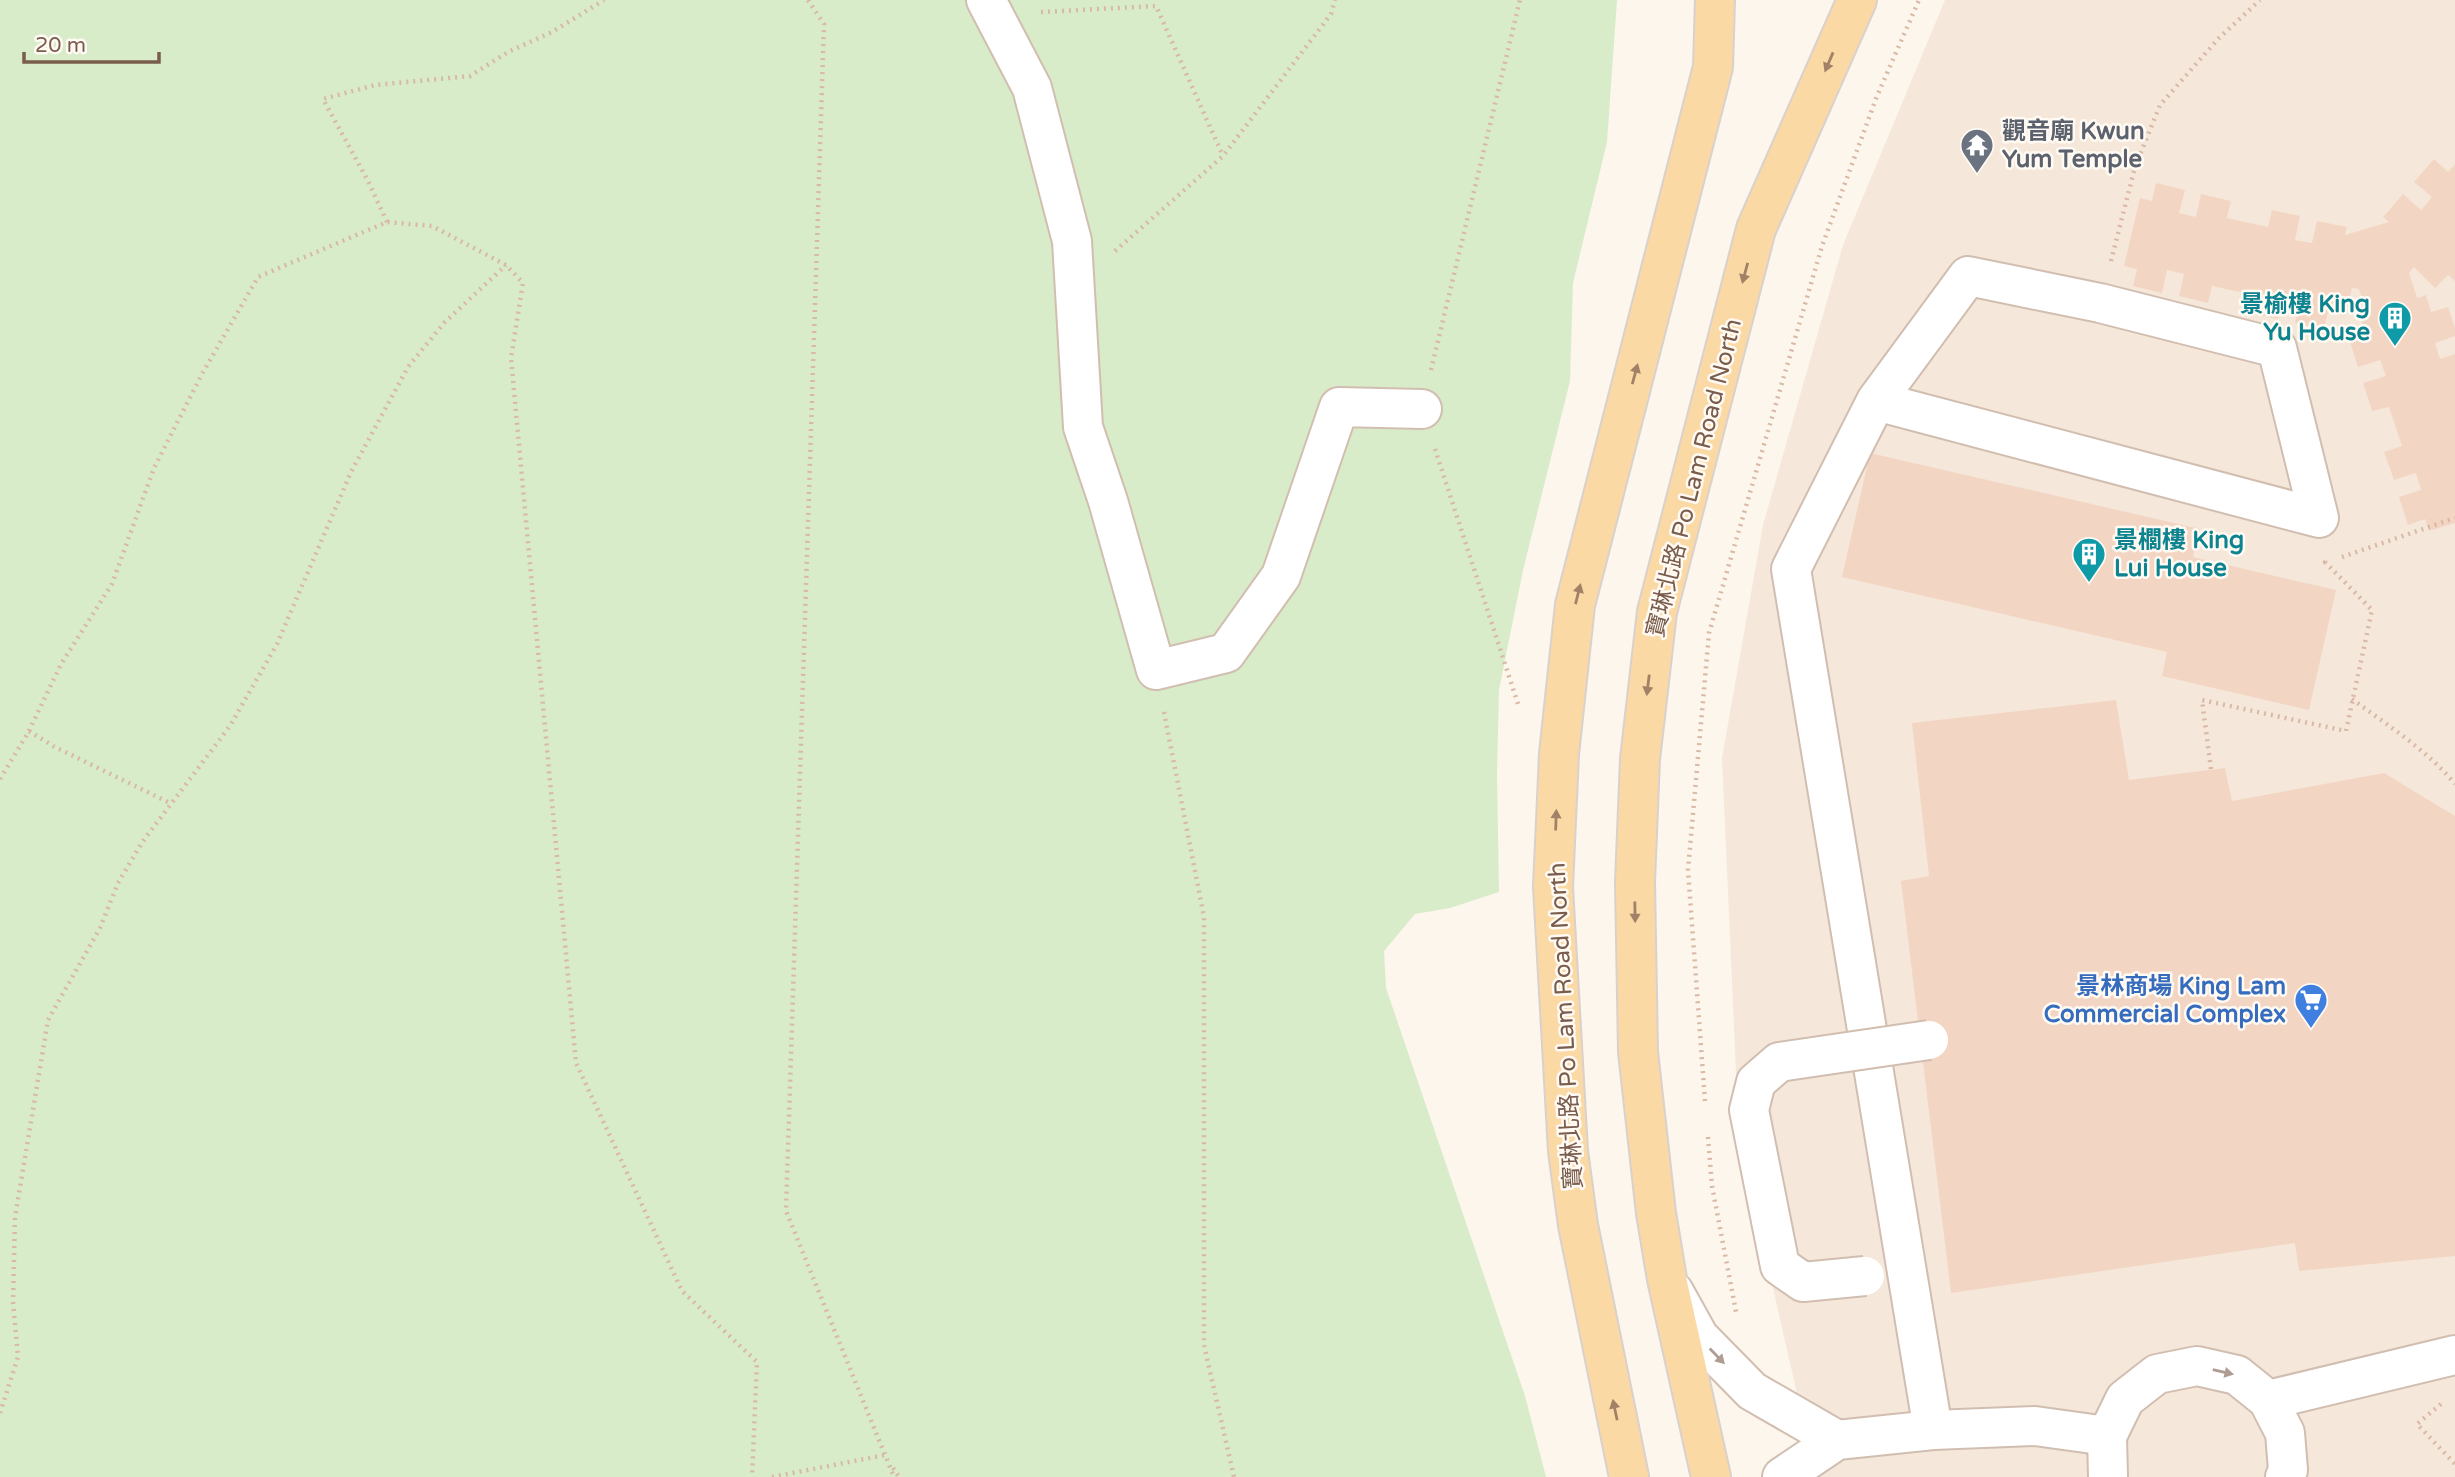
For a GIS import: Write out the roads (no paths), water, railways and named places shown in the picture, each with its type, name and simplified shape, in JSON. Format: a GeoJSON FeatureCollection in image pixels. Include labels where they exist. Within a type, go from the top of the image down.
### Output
{"type":"FeatureCollection","features":[{"type":"Feature","properties":{"kind":"main road","name":"寶琳北路 Po Lam Road North"},"geometry":{"type":"LineString","coordinates":[[1629,1477],[1578,1224],[1568,1151],[1553,887],[1559,754],[1575,605],[1713,67],[1715,0]]}},
{"type":"Feature","properties":{"kind":"main road","name":"寶琳北路 Po Lam Road North"},"geometry":{"type":"LineString","coordinates":[[1711,1477],[1667,1279],[1656,1213],[1638,1052],[1635,882],[1640,759],[1657,612],[1756,229],[1857,0]]}},
{"type":"Feature","properties":{"kind":"lane"},"geometry":{"type":"LineString","coordinates":[[990,7],[1032,88],[1072,241],[1083,427],[1108,501],[1156,670],[1226,653],[1281,576],[1339,407],[1422,409]]}},
{"type":"Feature","properties":{"kind":"lane"},"geometry":{"type":"LineString","coordinates":[[1877,401],[2319,518],[2277,348],[2100,303],[1968,276],[1877,401],[1791,569],[1933,1430]]}},
{"type":"Feature","properties":{"kind":"lane"},"geometry":{"type":"LineString","coordinates":[[1906,1270],[1803,1282],[1780,1266],[1749,1110],[1756,1083],[1779,1062],[1929,1040]]}},
{"type":"Feature","properties":{"kind":"lane"},"geometry":{"type":"LineString","coordinates":[[1667,1279],[1699,1337],[1752,1391],[1837,1440]]}},
{"type":"Feature","properties":{"kind":"lane"},"geometry":{"type":"LineString","coordinates":[[2268,1400],[2455,1355]]}},
{"type":"Feature","properties":{"kind":"lane"},"geometry":{"type":"LineString","coordinates":[[2108,1477],[2107,1436],[2125,1399],[2157,1374],[2197,1366],[2237,1375],[2268,1400],[2285,1433],[2288,1470],[2285,1477]]}},
{"type":"Feature","properties":{"kind":"lane"},"geometry":{"type":"LineString","coordinates":[[1782,1477],[1837,1440],[1933,1430],[2035,1426],[2107,1436]]}},
{"type":"Feature","properties":{"kind":"place","name":"觀音廟 Kwun Yum Temple"},"geometry":{"type":"Point","coordinates":[1977,175]}},
{"type":"Feature","properties":{"kind":"place","name":"景榆樓 King Yu House"},"geometry":{"type":"Point","coordinates":[2395,348]}},
{"type":"Feature","properties":{"kind":"place","name":"景櫚樓 King Lui House"},"geometry":{"type":"Point","coordinates":[2089,584]}},
{"type":"Feature","properties":{"kind":"place","name":"景林商場 King Lam Commercial Complex"},"geometry":{"type":"Point","coordinates":[2311,1030]}}]}
